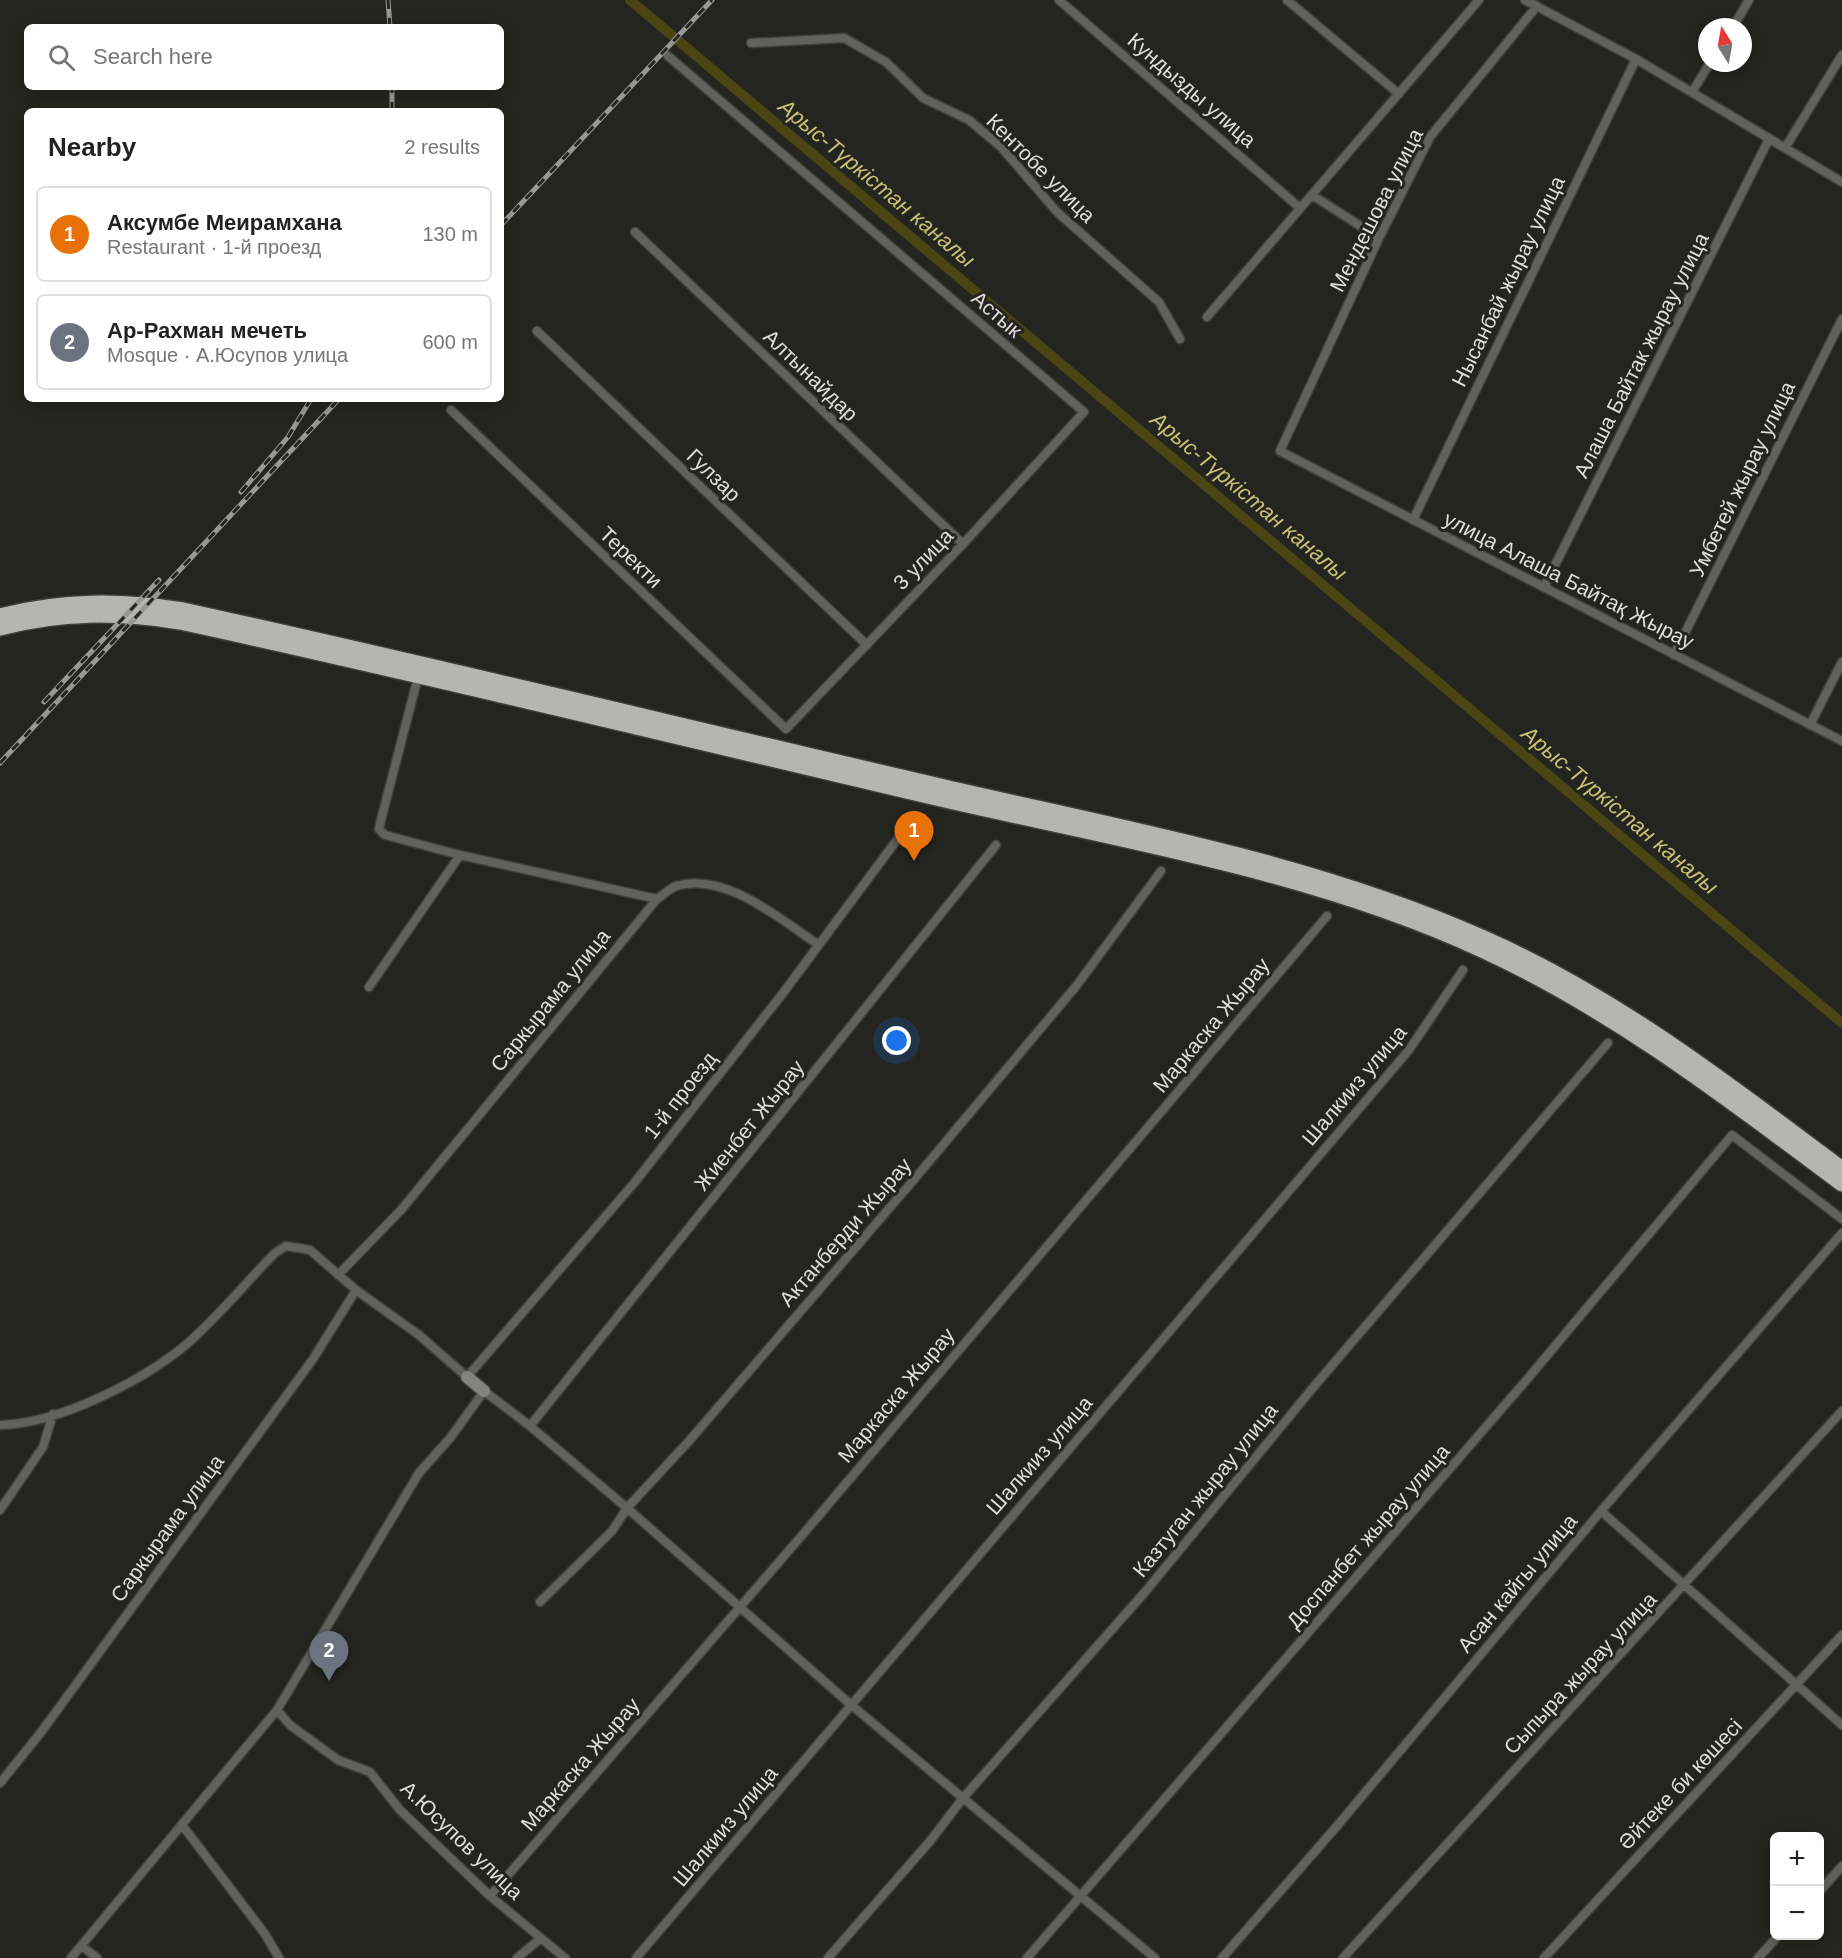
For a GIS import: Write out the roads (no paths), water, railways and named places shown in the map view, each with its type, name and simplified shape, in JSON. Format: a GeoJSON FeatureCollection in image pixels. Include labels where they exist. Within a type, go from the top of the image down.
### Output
{"type":"FeatureCollection","features":[{"type":"Feature","properties":{"kind":"highway"},"geometry":{"type":"LineString","coordinates":[[0,616],[69,602],[104,601],[183,610],[1180,842],[1354,888],[1422,911],[1560,974],[1627,1016],[1755,1104],[1842,1169]]}},
{"type":"Feature","properties":{"kind":"highway"},"geometry":{"type":"LineString","coordinates":[[0,628],[70,614],[138,615],[222,631],[1272,877],[1351,899],[1418,922],[1554,985],[1621,1026],[1748,1114],[1842,1184]]}},
{"type":"Feature","properties":{"kind":"street","name":"Кундызды улица"},"geometry":{"type":"LineString","coordinates":[[1059,0],[1300,208]]}},
{"type":"Feature","properties":{"kind":"street"},"geometry":{"type":"LineString","coordinates":[[1287,0],[1399,94]]}},
{"type":"Feature","properties":{"kind":"street"},"geometry":{"type":"LineString","coordinates":[[1207,317],[1479,0]]}},
{"type":"Feature","properties":{"kind":"street"},"geometry":{"type":"LineString","coordinates":[[1525,0],[1636,58],[1842,182]]}},
{"type":"Feature","properties":{"kind":"street"},"geometry":{"type":"LineString","coordinates":[[1738,18],[1749,0]]}},
{"type":"Feature","properties":{"kind":"street","name":"Мендешова улица"},"geometry":{"type":"LineString","coordinates":[[1280,451],[1379,238],[1430,137],[1537,6]]}},
{"type":"Feature","properties":{"kind":"street","name":"Кентобе улица"},"geometry":{"type":"LineString","coordinates":[[751,43],[844,38],[886,62],[923,98],[969,120],[1001,147],[1057,212],[1159,302],[1180,339]]}},
{"type":"Feature","properties":{"kind":"street"},"geometry":{"type":"LineString","coordinates":[[1785,148],[1842,55]]}},
{"type":"Feature","properties":{"kind":"street","name":"Астык"},"geometry":{"type":"LineString","coordinates":[[668,56],[1084,412]]}},
{"type":"Feature","properties":{"kind":"street","name":"Нысанбай жырау улица"},"geometry":{"type":"LineString","coordinates":[[1413,520],[1636,58]]}},
{"type":"Feature","properties":{"kind":"street"},"geometry":{"type":"LineString","coordinates":[[1692,92],[1704,72]]}},
{"type":"Feature","properties":{"kind":"street","name":"Алаша Байтак жырау улица"},"geometry":{"type":"LineString","coordinates":[[1544,588],[1769,139]]}},
{"type":"Feature","properties":{"kind":"street"},"geometry":{"type":"LineString","coordinates":[[1312,195],[1379,238]]}},
{"type":"Feature","properties":{"kind":"street","name":"Алтынайдар"},"geometry":{"type":"LineString","coordinates":[[635,232],[963,544]]}},
{"type":"Feature","properties":{"kind":"street","name":"Умбетей жырау улица"},"geometry":{"type":"LineString","coordinates":[[1674,655],[1842,318]]}},
{"type":"Feature","properties":{"kind":"street","name":"Гулзар"},"geometry":{"type":"LineString","coordinates":[[537,331],[867,645]]}},
{"type":"Feature","properties":{"kind":"street","name":"Теректи"},"geometry":{"type":"LineString","coordinates":[[451,410],[786,729]]}},
{"type":"Feature","properties":{"kind":"street","name":"3 улица"},"geometry":{"type":"LineString","coordinates":[[786,729],[963,544],[1084,412]]}},
{"type":"Feature","properties":{"kind":"street","name":"улица Алаша Байтақ Жырау"},"geometry":{"type":"LineString","coordinates":[[1280,451],[1842,741]]}},
{"type":"Feature","properties":{"kind":"street"},"geometry":{"type":"LineString","coordinates":[[1810,724],[1842,662]]}},
{"type":"Feature","properties":{"kind":"street"},"geometry":{"type":"LineString","coordinates":[[418,677],[379,829],[385,835],[460,855],[657,899],[675,887],[689,884],[740,893],[819,945]]}},
{"type":"Feature","properties":{"kind":"street","name":"1-й проезд"},"geometry":{"type":"LineString","coordinates":[[468,1377],[635,1182],[819,945],[908,825]]}},
{"type":"Feature","properties":{"kind":"street","name":"Жиенбет Жырау"},"geometry":{"type":"LineString","coordinates":[[530,1426],[996,846]]}},
{"type":"Feature","properties":{"kind":"street"},"geometry":{"type":"LineString","coordinates":[[369,987],[460,855]]}},
{"type":"Feature","properties":{"kind":"street","name":"Актанберди Жырау"},"geometry":{"type":"LineString","coordinates":[[540,1602],[612,1531],[627,1508],[689,1441],[917,1176],[1077,986],[1161,871]]}},
{"type":"Feature","properties":{"kind":"street","name":"Саркырама улица"},"geometry":{"type":"LineString","coordinates":[[338,1275],[401,1210],[657,899]]}},
{"type":"Feature","properties":{"kind":"street","name":"Маркаска Жырау"},"geometry":{"type":"LineString","coordinates":[[490,1896],[1328,915]]}},
{"type":"Feature","properties":{"kind":"street","name":"Шалкииз улица"},"geometry":{"type":"LineString","coordinates":[[636,1958],[850,1704],[1410,1050],[1463,970]]}},
{"type":"Feature","properties":{"kind":"street","name":"Казтуган жырау улица"},"geometry":{"type":"LineString","coordinates":[[828,1958],[931,1840],[963,1798],[1145,1592],[1316,1384],[1608,1043]]}},
{"type":"Feature","properties":{"kind":"street","name":"Доспанбет жырау улица"},"geometry":{"type":"LineString","coordinates":[[1027,1958],[1529,1377],[1732,1135],[1842,1219]]}},
{"type":"Feature","properties":{"kind":"street","name":"Асан кайгы улица"},"geometry":{"type":"LineString","coordinates":[[1222,1958],[1323,1842],[1601,1511],[1842,1233]]}},
{"type":"Feature","properties":{"kind":"street"},"geometry":{"type":"LineString","coordinates":[[0,1425],[13,1425],[76,1408],[128,1384],[183,1347],[275,1253],[286,1246],[309,1250],[356,1290],[419,1335],[484,1391],[530,1426],[850,1704],[1155,1958]]}},
{"type":"Feature","properties":{"kind":"street","name":"Саркырама улица"},"geometry":{"type":"LineString","coordinates":[[0,1783],[42,1731],[313,1359],[356,1290]]}},
{"type":"Feature","properties":{"kind":"street"},"geometry":{"type":"LineString","coordinates":[[71,1958],[277,1710],[419,1473],[451,1437],[484,1391]]}},
{"type":"Feature","properties":{"kind":"street","name":"Сыпыра жырау улица"},"geometry":{"type":"LineString","coordinates":[[1343,1958],[1842,1411]]}},
{"type":"Feature","properties":{"kind":"street"},"geometry":{"type":"LineString","coordinates":[[0,1510],[43,1447],[53,1414]]}},
{"type":"Feature","properties":{"kind":"street"},"geometry":{"type":"LineString","coordinates":[[1601,1511],[1686,1584],[1842,1725]]}},
{"type":"Feature","properties":{"kind":"street","name":"Әйтеке би көшесі"},"geometry":{"type":"LineString","coordinates":[[1544,1958],[1842,1635]]}},
{"type":"Feature","properties":{"kind":"street","name":"А.Юсупов улица"},"geometry":{"type":"LineString","coordinates":[[277,1710],[290,1725],[338,1760],[370,1772],[399,1810],[490,1896],[566,1958]]}},
{"type":"Feature","properties":{"kind":"street"},"geometry":{"type":"LineString","coordinates":[[182,1825],[266,1934],[279,1958]]}},
{"type":"Feature","properties":{"kind":"street"},"geometry":{"type":"LineString","coordinates":[[1824,1886],[1842,1866]]}},
{"type":"Feature","properties":{"kind":"street"},"geometry":{"type":"LineString","coordinates":[[517,1958],[541,1938]]}},
{"type":"Feature","properties":{"kind":"street"},"geometry":{"type":"LineString","coordinates":[[1758,1958],[1774,1940]]}},
{"type":"Feature","properties":{"kind":"street"},"geometry":{"type":"LineString","coordinates":[[82,1946],[97,1958]]}},
{"type":"Feature","properties":{"kind":"waterway","name":"Арыс-Түркістан каналы"},"geometry":{"type":"LineString","coordinates":[[630,0],[1842,1023]]}},
{"type":"Feature","properties":{"kind":"railway"},"geometry":{"type":"LineString","coordinates":[[388,0],[390,24]]}},
{"type":"Feature","properties":{"kind":"railway"},"geometry":{"type":"LineString","coordinates":[[504,222],[712,0]]}},
{"type":"Feature","properties":{"kind":"railway"},"geometry":{"type":"LineString","coordinates":[[392,90],[392,108]]}},
{"type":"Feature","properties":{"kind":"railway"},"geometry":{"type":"LineString","coordinates":[[241,492],[288,437],[309,402]]}},
{"type":"Feature","properties":{"kind":"railway"},"geometry":{"type":"LineString","coordinates":[[0,763],[336,402]]}},
{"type":"Feature","properties":{"kind":"railway"},"geometry":{"type":"LineString","coordinates":[[44,702],[159,580]]}},
{"type":"Feature","properties":{"kind":"place","name":"Аксумбе Меирамхана"},"geometry":{"type":"Point","coordinates":[914,861]}},
{"type":"Feature","properties":{"kind":"place","name":"Ар-Рахман мечеть"},"geometry":{"type":"Point","coordinates":[329,1681]}}]}
